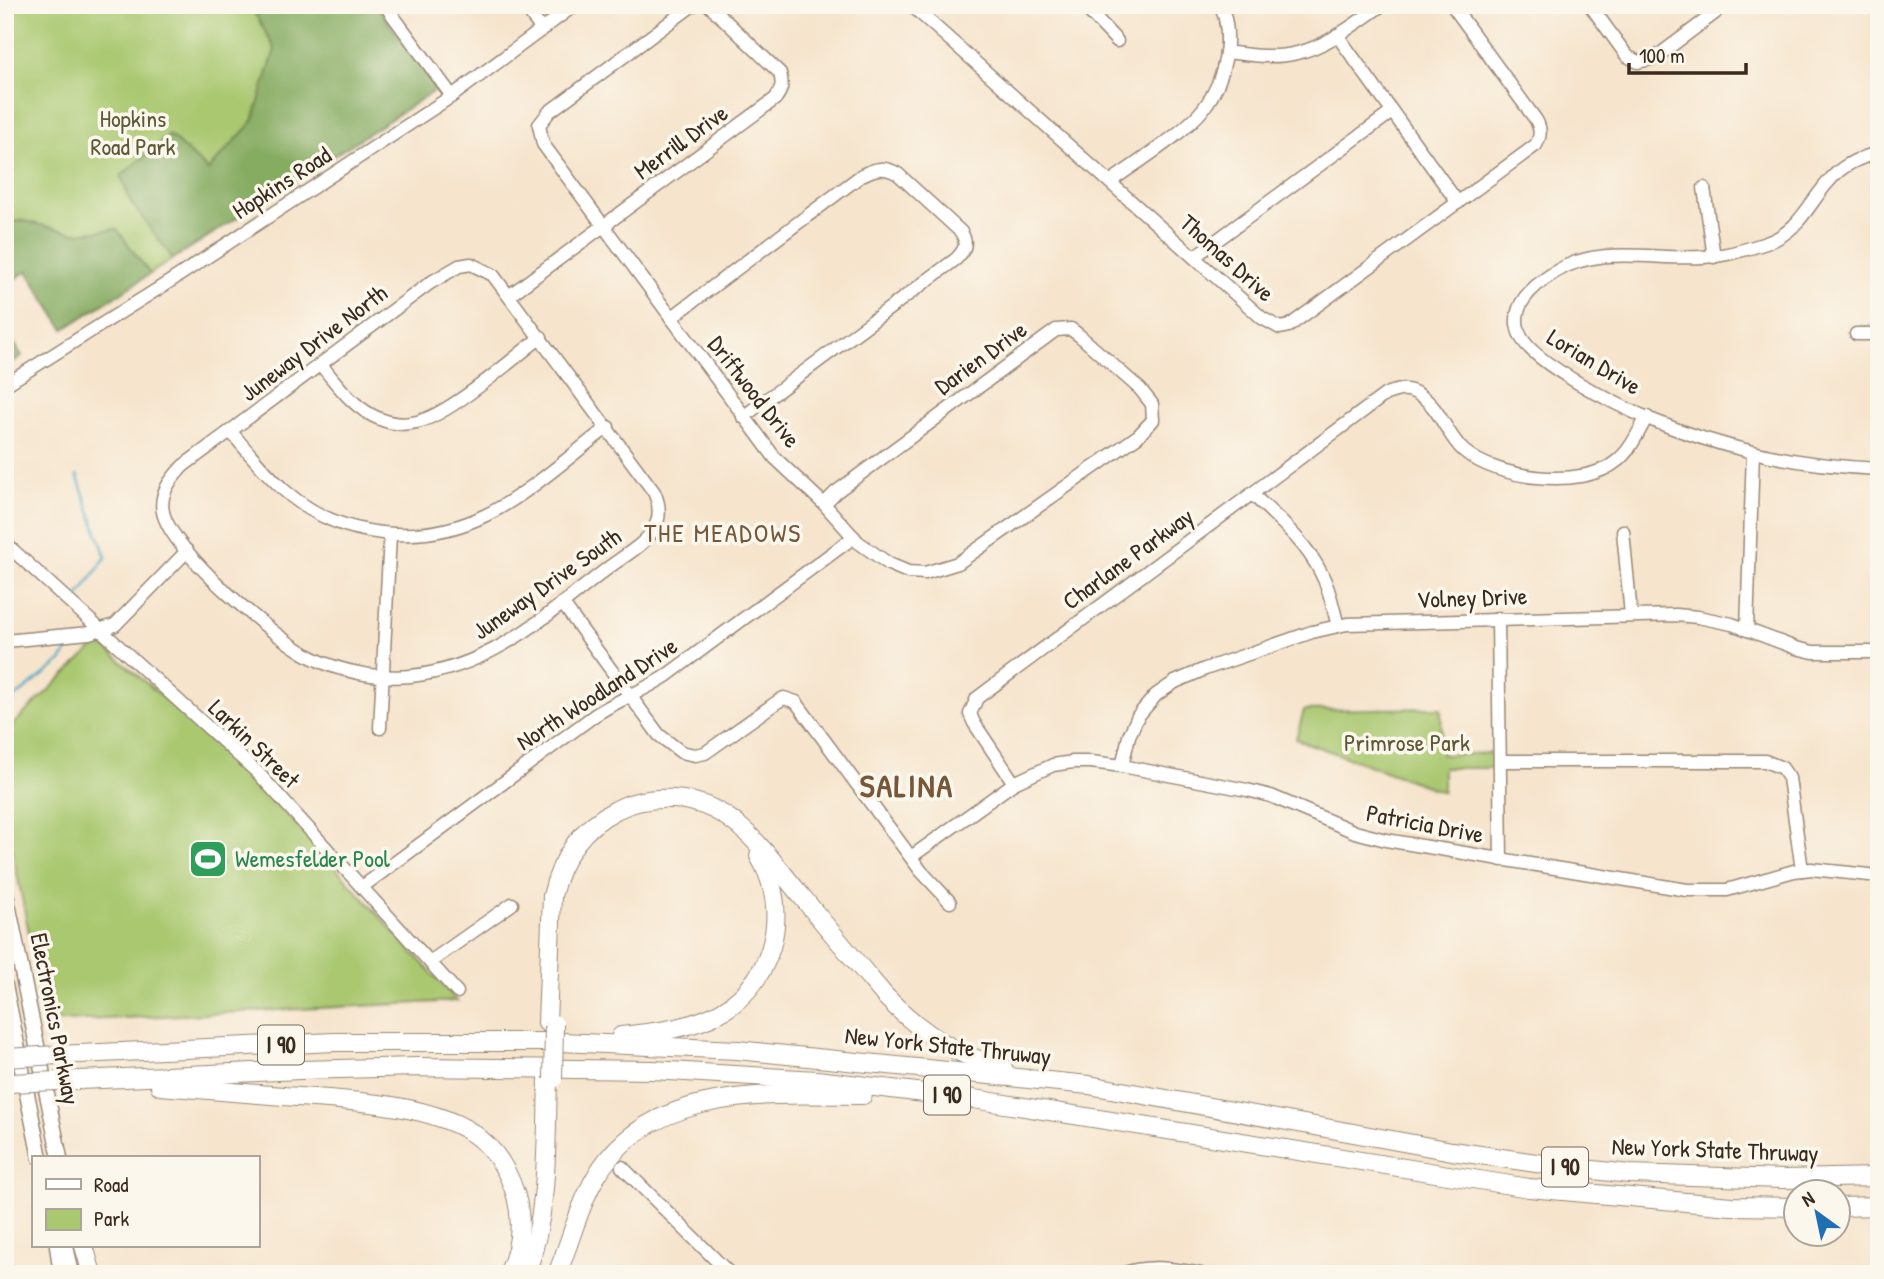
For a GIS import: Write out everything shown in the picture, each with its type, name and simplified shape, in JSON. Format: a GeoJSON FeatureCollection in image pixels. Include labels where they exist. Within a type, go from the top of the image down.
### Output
{"type":"FeatureCollection","features":[{"type":"Feature","properties":{"kind":"highway"},"geometry":{"type":"LineString","coordinates":[[533,1274],[542,1249],[550,1205],[552,896],[565,857],[577,839],[605,815],[641,801],[681,799],[714,808],[746,831],[885,996],[930,1036],[961,1053],[991,1064],[1089,1086]]}},
{"type":"Feature","properties":{"kind":"highway"},"geometry":{"type":"LineString","coordinates":[[551,1024],[557,898],[567,867],[589,836],[611,819],[633,810],[654,805],[672,805],[703,811],[723,821],[748,841],[768,873],[776,907],[771,950],[751,986],[723,1010],[709,1018],[649,1033],[561,1042]]}},
{"type":"Feature","properties":{"kind":"highway","name":"New York State Thruway"},"geometry":{"type":"LineString","coordinates":[[5,1058],[334,1042],[561,1042],[782,1053],[1089,1086],[1452,1151],[1565,1167],[1630,1174],[1783,1179],[1879,1177]]}},
{"type":"Feature","properties":{"kind":"highway","name":"New York State Thruway"},"geometry":{"type":"LineString","coordinates":[[7,1083],[300,1070],[544,1067],[653,1070],[817,1080],[974,1099],[1529,1188],[1731,1206],[1783,1207]]}},
{"type":"Feature","properties":{"kind":"highway"},"geometry":{"type":"LineString","coordinates":[[526,1274],[534,1252],[544,1200],[550,1079]]}},
{"type":"Feature","properties":{"kind":"highway"},"geometry":{"type":"LineString","coordinates":[[90,1080],[375,1104],[442,1118],[479,1138],[493,1151],[511,1180],[519,1206],[520,1233],[515,1259],[508,1274]]}},
{"type":"Feature","properties":{"kind":"highway"},"geometry":{"type":"LineString","coordinates":[[557,1274],[594,1180],[616,1148],[654,1119],[690,1107],[754,1098],[821,1095],[974,1099]]}},
{"type":"Feature","properties":{"kind":"highway"},"geometry":{"type":"LineString","coordinates":[[1853,1207],[1879,1206]]}},
{"type":"Feature","properties":{"kind":"highway"},"geometry":{"type":"LineString","coordinates":[[85,1248],[92,1274]]}},
{"type":"Feature","properties":{"kind":"main road","name":"Electronics Parkway"},"geometry":{"type":"LineString","coordinates":[[6,893],[60,1156]]}},
{"type":"Feature","properties":{"kind":"main road","name":"Electronics Parkway"},"geometry":{"type":"LineString","coordinates":[[5,985],[40,1156]]}},
{"type":"Feature","properties":{"kind":"main road"},"geometry":{"type":"LineString","coordinates":[[57,1248],[61,1274]]}},
{"type":"Feature","properties":{"kind":"main road"},"geometry":{"type":"LineString","coordinates":[[66,1248],[72,1274]]}},
{"type":"Feature","properties":{"kind":"main road"},"geometry":{"type":"LineString","coordinates":[[77,1248],[82,1274]]}},
{"type":"Feature","properties":{"kind":"street"},"geometry":{"type":"LineString","coordinates":[[385,5],[452,96]]}},
{"type":"Feature","properties":{"kind":"street"},"geometry":{"type":"LineString","coordinates":[[524,5],[542,30]]}},
{"type":"Feature","properties":{"kind":"street","name":"Hopkins Road"},"geometry":{"type":"LineString","coordinates":[[5,385],[169,282],[452,96],[575,5]]}},
{"type":"Feature","properties":{"kind":"street","name":"Driftwood Drive"},"geometry":{"type":"LineString","coordinates":[[693,5],[549,112],[539,125],[543,144],[775,458],[824,504],[854,537],[872,553],[908,572],[934,572],[958,563],[1138,436],[1149,426],[1153,415]]}},
{"type":"Feature","properties":{"kind":"street","name":"Merrill Drive"},"geometry":{"type":"LineString","coordinates":[[510,295],[775,99],[781,91],[783,82],[776,68],[709,5]]}},
{"type":"Feature","properties":{"kind":"street","name":"Thomas Drive"},"geometry":{"type":"LineString","coordinates":[[911,5],[1262,318],[1280,328],[1289,326],[1536,145],[1540,137],[1536,120],[1452,5]]}},
{"type":"Feature","properties":{"kind":"street"},"geometry":{"type":"LineString","coordinates":[[1083,5],[1117,41]]}},
{"type":"Feature","properties":{"kind":"street"},"geometry":{"type":"LineString","coordinates":[[1110,182],[1203,110],[1219,80],[1226,52],[1227,36],[1221,5]]}},
{"type":"Feature","properties":{"kind":"street"},"geometry":{"type":"LineString","coordinates":[[1226,52],[1271,56],[1296,54],[1316,47],[1382,5]]}},
{"type":"Feature","properties":{"kind":"street"},"geometry":{"type":"LineString","coordinates":[[1590,5],[1627,56],[1638,62],[1655,58],[1715,13],[1719,5]]}},
{"type":"Feature","properties":{"kind":"street"},"geometry":{"type":"LineString","coordinates":[[1337,35],[1458,203]]}},
{"type":"Feature","properties":{"kind":"street"},"geometry":{"type":"LineString","coordinates":[[1194,257],[1392,112]]}},
{"type":"Feature","properties":{"kind":"street","name":"Lorian Drive"},"geometry":{"type":"LineString","coordinates":[[1879,153],[1847,165],[1829,180],[1801,220],[1781,237],[1714,257],[1618,255],[1576,260],[1531,290],[1517,314],[1519,333],[1531,351],[1558,370],[1647,417],[1712,441],[1753,452],[1818,464],[1879,469]]}},
{"type":"Feature","properties":{"kind":"street"},"geometry":{"type":"LineString","coordinates":[[671,318],[862,175],[875,169],[888,168],[898,174],[961,232],[965,239],[965,248],[956,260],[743,417]]}},
{"type":"Feature","properties":{"kind":"street"},"geometry":{"type":"LineString","coordinates":[[1704,188],[1714,257]]}},
{"type":"Feature","properties":{"kind":"street","name":"Juneway Drive North"},"geometry":{"type":"LineString","coordinates":[[187,551],[167,526],[162,509],[168,484],[183,466],[430,283],[459,266],[471,264],[483,268],[493,275],[510,295],[541,337]]}},
{"type":"Feature","properties":{"kind":"street","name":"Darien Drive"},"geometry":{"type":"LineString","coordinates":[[824,504],[836,492],[1056,330],[1071,329],[1080,336],[1140,390],[1152,404],[1153,415]]}},
{"type":"Feature","properties":{"kind":"street"},"geometry":{"type":"LineString","coordinates":[[1856,334],[1879,334]]}},
{"type":"Feature","properties":{"kind":"street"},"geometry":{"type":"LineString","coordinates":[[321,365],[363,410],[379,419],[405,424],[435,415],[541,337]]}},
{"type":"Feature","properties":{"kind":"street","name":"Juneway Drive South"},"geometry":{"type":"LineString","coordinates":[[187,551],[242,607],[276,636],[324,662],[360,673],[409,676],[442,671],[465,665],[509,642],[637,546],[659,523],[660,504],[654,492],[541,337]]}},
{"type":"Feature","properties":{"kind":"street","name":"Charlane Parkway"},"geometry":{"type":"LineString","coordinates":[[1014,783],[974,723],[970,714],[976,698],[1385,395],[1401,389],[1412,391],[1430,404],[1455,442],[1466,453],[1512,474],[1538,477],[1591,474],[1615,463],[1627,451],[1647,417]]}},
{"type":"Feature","properties":{"kind":"street"},"geometry":{"type":"LineString","coordinates":[[231,432],[263,470],[307,507],[352,527],[390,535],[441,531],[487,515],[608,426]]}},
{"type":"Feature","properties":{"kind":"street"},"geometry":{"type":"LineString","coordinates":[[1747,630],[1753,452]]}},
{"type":"Feature","properties":{"kind":"street"},"geometry":{"type":"LineString","coordinates":[[1252,494],[1300,541],[1317,564],[1327,585],[1338,625]]}},
{"type":"Feature","properties":{"kind":"street"},"geometry":{"type":"LineString","coordinates":[[1623,531],[1631,615]]}},
{"type":"Feature","properties":{"kind":"street"},"geometry":{"type":"LineString","coordinates":[[380,728],[390,535]]}},
{"type":"Feature","properties":{"kind":"street","name":"North Woodland Drive"},"geometry":{"type":"LineString","coordinates":[[362,887],[595,715],[614,702],[666,676],[854,537]]}},
{"type":"Feature","properties":{"kind":"street","name":"Larkin Street"},"geometry":{"type":"LineString","coordinates":[[5,542],[258,773],[457,992]]}},
{"type":"Feature","properties":{"kind":"street"},"geometry":{"type":"LineString","coordinates":[[5,641],[101,631],[122,619],[187,551]]}},
{"type":"Feature","properties":{"kind":"street"},"geometry":{"type":"LineString","coordinates":[[562,603],[659,735],[671,747],[681,752],[695,755],[705,753],[777,702],[784,698],[790,699],[802,711],[932,884],[950,902]]}},
{"type":"Feature","properties":{"kind":"street","name":"Volney Drive"},"geometry":{"type":"LineString","coordinates":[[1122,766],[1129,736],[1138,716],[1156,695],[1175,682],[1205,668],[1276,643],[1338,625],[1631,615],[1698,617],[1813,652],[1879,652]]}},
{"type":"Feature","properties":{"kind":"street"},"geometry":{"type":"LineString","coordinates":[[1498,618],[1501,860]]}},
{"type":"Feature","properties":{"kind":"street"},"geometry":{"type":"LineString","coordinates":[[1501,761],[1727,760],[1774,763],[1782,768],[1788,778],[1802,870]]}},
{"type":"Feature","properties":{"kind":"street","name":"Patricia Drive"},"geometry":{"type":"LineString","coordinates":[[911,856],[1014,783],[1036,771],[1073,762],[1091,762],[1270,796],[1355,832],[1386,841],[1703,891],[1743,887],[1802,870],[1879,876]]}},
{"type":"Feature","properties":{"kind":"street"},"geometry":{"type":"LineString","coordinates":[[430,962],[512,904]]}},
{"type":"Feature","properties":{"kind":"street"},"geometry":{"type":"LineString","coordinates":[[622,1167],[730,1274]]}},
{"type":"Feature","properties":{"kind":"street"},"geometry":{"type":"LineString","coordinates":[[1122,1274],[1139,1269],[1164,1268],[1201,1274]]}},
{"type":"Feature","properties":{"kind":"street"},"geometry":{"type":"LineString","coordinates":[[942,1274],[968,1274]]}},
{"type":"Feature","properties":{"kind":"green space","name":"Hopkins Road Park"},"geometry":{"type":"Polygon","coordinates":[[[5,5],[376,5],[437,89],[64,329],[27,271],[5,285],[5,5]]]}},
{"type":"Feature","properties":{"kind":"green space"},"geometry":{"type":"Polygon","coordinates":[[[250,5],[376,5],[437,89],[173,259],[130,201],[121,176],[169,135],[208,170],[253,121],[275,49],[250,5]]]}},
{"type":"Feature","properties":{"kind":"green space"},"geometry":{"type":"Polygon","coordinates":[[[21,220],[74,233],[117,229],[150,274],[64,329],[27,271],[5,285],[5,225],[21,220]]]}},
{"type":"Feature","properties":{"kind":"green space"},"geometry":{"type":"Polygon","coordinates":[[[5,329],[22,356],[5,367],[5,329]]]}},
{"type":"Feature","properties":{"kind":"green space"},"geometry":{"type":"Polygon","coordinates":[[[99,642],[246,769],[457,1001],[47,1022],[5,814],[5,732],[99,642]]]}},
{"type":"Feature","properties":{"kind":"green space","name":"Primrose Park"},"geometry":{"type":"Polygon","coordinates":[[[1441,708],[1442,755],[1495,753],[1495,768],[1443,768],[1443,792],[1296,739],[1304,710],[1441,708]]]}},
{"type":"Feature","properties":{"kind":"water","name":"Wemesfelder Pool"},"geometry":{"type":"Polygon","coordinates":[[[203,845],[222,865],[212,874],[194,854],[203,845]]]}},
{"type":"Feature","properties":{"kind":"waterway"},"geometry":{"type":"LineString","coordinates":[[76,600],[106,557],[77,475]]}},
{"type":"Feature","properties":{"kind":"waterway"},"geometry":{"type":"LineString","coordinates":[[5,721],[14,698],[60,662],[67,645]]}},
{"type":"Feature","properties":{"kind":"place","name":"Wemesfelder Pool"},"geometry":{"type":"Point","coordinates":[208,859]}},
{"type":"Feature","properties":{"kind":"district","name":"THE MEADOWS"},"geometry":{"type":"Point","coordinates":[723,533]}},
{"type":"Feature","properties":{"kind":"district","name":"SALINA"},"geometry":{"type":"Point","coordinates":[907,786]}}]}
